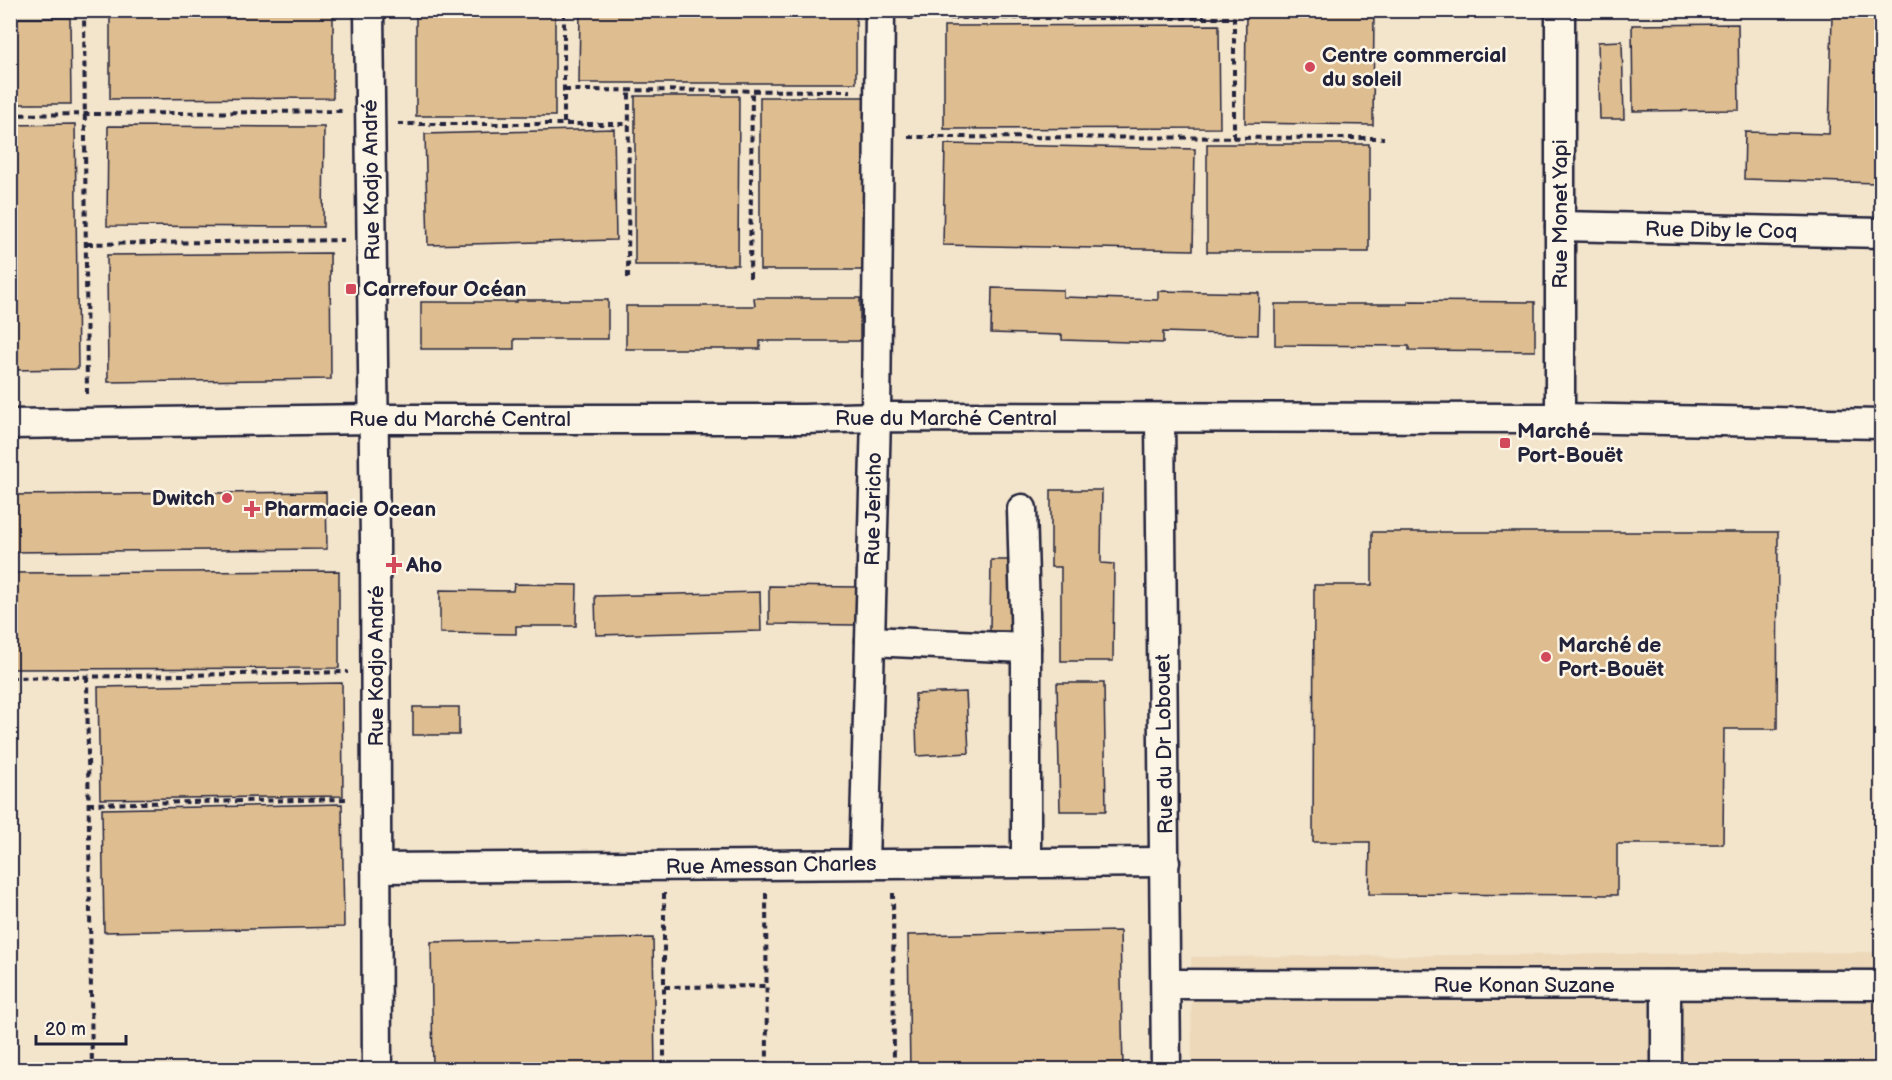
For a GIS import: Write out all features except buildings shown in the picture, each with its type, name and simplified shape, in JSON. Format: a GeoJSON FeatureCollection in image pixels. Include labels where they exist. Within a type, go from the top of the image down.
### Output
{"type":"FeatureCollection","features":[{"type":"Feature","properties":{"kind":"street","name":"Rue Kodjo André"},"geometry":{"type":"LineString","coordinates":[[369,10],[375,419],[376,1070]]}},
{"type":"Feature","properties":{"kind":"street","name":"Rue Monet Yapi"},"geometry":{"type":"LineString","coordinates":[[1560,10],[1560,418]]}},
{"type":"Feature","properties":{"kind":"street","name":"Rue Jericho"},"geometry":{"type":"LineString","coordinates":[[864,863],[876,417],[880,14]]}},
{"type":"Feature","properties":{"kind":"street","name":"Rue Diby le Coq"},"geometry":{"type":"LineString","coordinates":[[1560,226],[1881,233]]}},
{"type":"Feature","properties":{"kind":"street","name":"Rue du Marché Central"},"geometry":{"type":"LineString","coordinates":[[10,424],[375,419],[876,417],[1560,418],[1881,424]]}},
{"type":"Feature","properties":{"kind":"street","name":"Rue du Dr Lobouet"},"geometry":{"type":"LineString","coordinates":[[1160,418],[1166,1070]]}},
{"type":"Feature","properties":{"kind":"street"},"geometry":{"type":"LineString","coordinates":[[1022,509],[1026,648],[1026,862]]}},
{"type":"Feature","properties":{"kind":"street"},"geometry":{"type":"LineString","coordinates":[[870,641],[1026,648]]}},
{"type":"Feature","properties":{"kind":"street","name":"Rue Amessan Charles"},"geometry":{"type":"LineString","coordinates":[[376,868],[1165,862]]}},
{"type":"Feature","properties":{"kind":"street","name":"Rue Konan Suzane"},"geometry":{"type":"LineString","coordinates":[[1166,984],[1881,985]]}},
{"type":"Feature","properties":{"kind":"street"},"geometry":{"type":"LineString","coordinates":[[1666,985],[1666,1070]]}},
{"type":"Feature","properties":{"kind":"path"},"geometry":{"type":"LineString","coordinates":[[84,10],[87,422]]}},
{"type":"Feature","properties":{"kind":"path"},"geometry":{"type":"LineString","coordinates":[[564,10],[564,123]]}},
{"type":"Feature","properties":{"kind":"path"},"geometry":{"type":"LineString","coordinates":[[1234,10],[1234,138]]}},
{"type":"Feature","properties":{"kind":"path"},"geometry":{"type":"LineString","coordinates":[[880,14],[1234,18]]}},
{"type":"Feature","properties":{"kind":"path"},"geometry":{"type":"LineString","coordinates":[[564,90],[879,91]]}},
{"type":"Feature","properties":{"kind":"path"},"geometry":{"type":"LineString","coordinates":[[628,278],[629,90]]}},
{"type":"Feature","properties":{"kind":"path"},"geometry":{"type":"LineString","coordinates":[[750,278],[752,91]]}},
{"type":"Feature","properties":{"kind":"path"},"geometry":{"type":"LineString","coordinates":[[10,115],[370,117],[628,124]]}},
{"type":"Feature","properties":{"kind":"path"},"geometry":{"type":"LineString","coordinates":[[879,137],[1384,138]]}},
{"type":"Feature","properties":{"kind":"path"},"geometry":{"type":"LineString","coordinates":[[87,244],[372,240]]}},
{"type":"Feature","properties":{"kind":"path"},"geometry":{"type":"LineString","coordinates":[[10,678],[376,672]]}},
{"type":"Feature","properties":{"kind":"path"},"geometry":{"type":"LineString","coordinates":[[87,676],[92,1070]]}},
{"type":"Feature","properties":{"kind":"path"},"geometry":{"type":"LineString","coordinates":[[88,804],[376,799]]}},
{"type":"Feature","properties":{"kind":"path"},"geometry":{"type":"LineString","coordinates":[[893,864],[894,1070]]}},
{"type":"Feature","properties":{"kind":"path"},"geometry":{"type":"LineString","coordinates":[[766,865],[767,1070]]}},
{"type":"Feature","properties":{"kind":"path"},"geometry":{"type":"LineString","coordinates":[[664,866],[664,1070]]}},
{"type":"Feature","properties":{"kind":"path"},"geometry":{"type":"LineString","coordinates":[[664,987],[767,987]]}},
{"type":"Feature","properties":{"kind":"shaded area"},"geometry":{"type":"Polygon","coordinates":[[[1881,952],[1881,1069],[1192,1069],[1191,957],[1881,952]]]}},
{"type":"Feature","properties":{"kind":"place","name":"Centre commercial du soleil"},"geometry":{"type":"Point","coordinates":[1310,67]}},
{"type":"Feature","properties":{"kind":"place","name":"Carrefour Océan"},"geometry":{"type":"Point","coordinates":[351,289]}},
{"type":"Feature","properties":{"kind":"place","name":"Marché Port-Bouët"},"geometry":{"type":"Point","coordinates":[1505,443]}},
{"type":"Feature","properties":{"kind":"place","name":"Dwitch"},"geometry":{"type":"Point","coordinates":[227,498]}},
{"type":"Feature","properties":{"kind":"place","name":"Pharmacie Ocean"},"geometry":{"type":"Point","coordinates":[252,509]}},
{"type":"Feature","properties":{"kind":"place","name":"Aho"},"geometry":{"type":"Point","coordinates":[394,565]}},
{"type":"Feature","properties":{"kind":"place","name":"Marché de Port-Bouët"},"geometry":{"type":"Point","coordinates":[1546,657]}}]}
